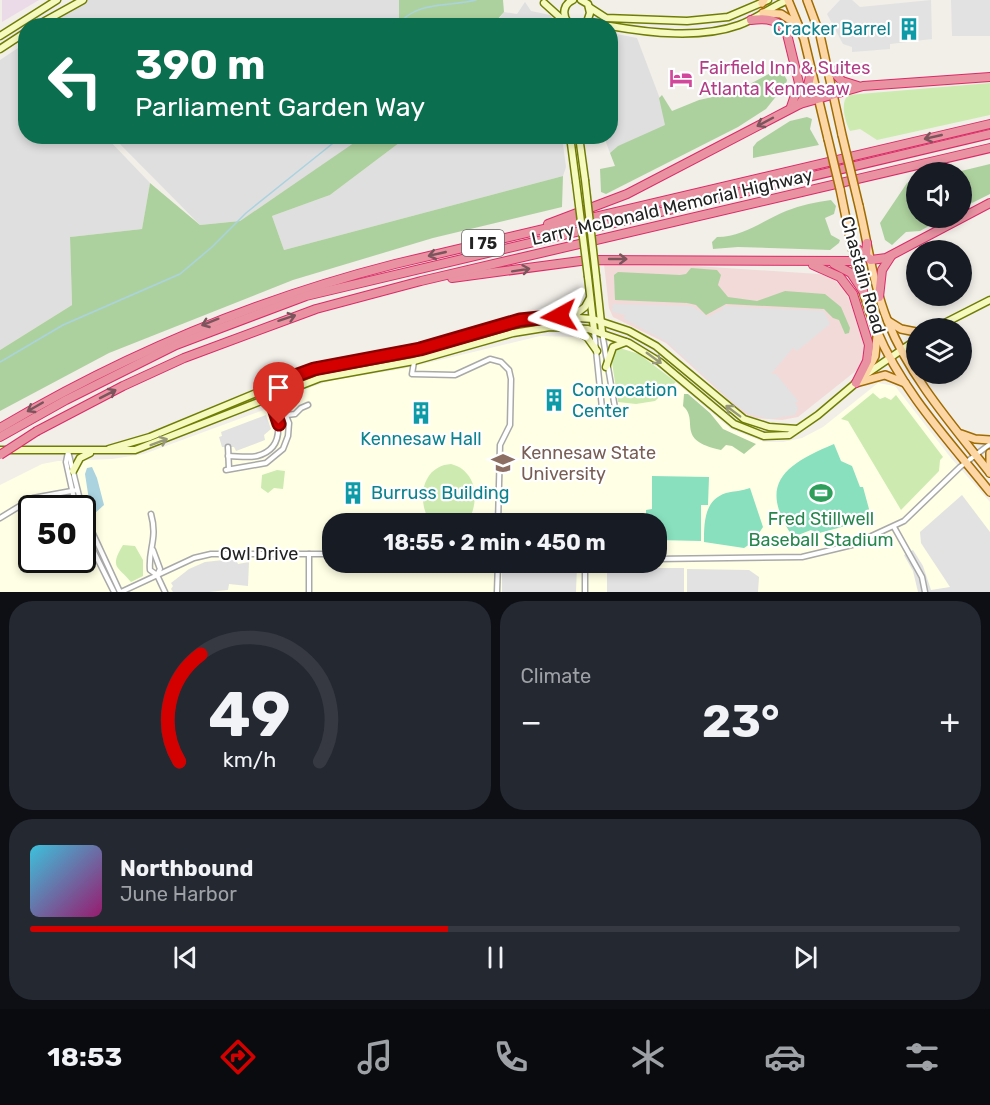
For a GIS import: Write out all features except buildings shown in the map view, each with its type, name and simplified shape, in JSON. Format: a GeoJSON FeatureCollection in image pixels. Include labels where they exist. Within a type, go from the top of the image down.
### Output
{"type":"FeatureCollection","features":[{"type":"Feature","properties":{"kind":"highway"},"geometry":{"type":"LineString","coordinates":[[751,20],[774,21],[787,34],[799,83],[795,99],[789,109]]}},
{"type":"Feature","properties":{"kind":"highway"},"geometry":{"type":"LineString","coordinates":[[827,65],[842,81],[863,86]]}},
{"type":"Feature","properties":{"kind":"highway"},"geometry":{"type":"LineString","coordinates":[[800,104],[806,94],[811,72]]}},
{"type":"Feature","properties":{"kind":"highway"},"geometry":{"type":"LineString","coordinates":[[528,232],[627,195],[800,104],[863,86],[990,77]]}},
{"type":"Feature","properties":{"kind":"highway","name":"Larry McDonald Memorial Highway"},"geometry":{"type":"LineString","coordinates":[[0,428],[102,370],[221,318],[365,272],[990,124]]}},
{"type":"Feature","properties":{"kind":"highway"},"geometry":{"type":"LineString","coordinates":[[0,437],[121,371],[176,345],[306,296],[990,134]]}},
{"type":"Feature","properties":{"kind":"highway","name":"Larry McDonald Memorial Highway"},"geometry":{"type":"LineString","coordinates":[[0,455],[123,386],[210,347],[316,309],[421,281],[990,148]]}},
{"type":"Feature","properties":{"kind":"highway"},"geometry":{"type":"LineString","coordinates":[[421,281],[588,260],[806,263],[856,261],[891,256],[990,203]]}},
{"type":"Feature","properties":{"kind":"highway"},"geometry":{"type":"LineString","coordinates":[[867,243],[868,258]]}},
{"type":"Feature","properties":{"kind":"highway"},"geometry":{"type":"LineString","coordinates":[[852,244],[868,258]]}},
{"type":"Feature","properties":{"kind":"highway"},"geometry":{"type":"LineString","coordinates":[[879,297],[882,270],[891,256]]}},
{"type":"Feature","properties":{"kind":"highway"},"geometry":{"type":"LineString","coordinates":[[806,263],[835,274],[851,289],[869,345],[867,361],[856,382]]}},
{"type":"Feature","properties":{"kind":"highway"},"geometry":{"type":"LineString","coordinates":[[829,263],[851,273],[863,291]]}},
{"type":"Feature","properties":{"kind":"main road"},"geometry":{"type":"LineString","coordinates":[[28,18],[57,0]]}},
{"type":"Feature","properties":{"kind":"main road"},"geometry":{"type":"LineString","coordinates":[[50,18],[83,0]]}},
{"type":"Feature","properties":{"kind":"main road"},"geometry":{"type":"LineString","coordinates":[[565,18],[566,6],[573,0]]}},
{"type":"Feature","properties":{"kind":"main road"},"geometry":{"type":"LineString","coordinates":[[581,0],[589,3],[604,18]]}},
{"type":"Feature","properties":{"kind":"main road"},"geometry":{"type":"LineString","coordinates":[[618,25],[645,31],[704,32],[728,28],[751,20],[788,0]]}},
{"type":"Feature","properties":{"kind":"main road","name":"Chastain Road"},"geometry":{"type":"LineString","coordinates":[[788,0],[800,27],[863,291],[876,330],[906,383]]}},
{"type":"Feature","properties":{"kind":"main road","name":"Chastain Road"},"geometry":{"type":"LineString","coordinates":[[807,0],[827,65],[867,243]]}},
{"type":"Feature","properties":{"kind":"main road"},"geometry":{"type":"LineString","coordinates":[[542,1],[562,18]]}},
{"type":"Feature","properties":{"kind":"main road"},"geometry":{"type":"LineString","coordinates":[[618,23],[713,20],[744,12],[765,1]]}},
{"type":"Feature","properties":{"kind":"main road"},"geometry":{"type":"LineString","coordinates":[[589,3],[589,18]]}},
{"type":"Feature","properties":{"kind":"main road"},"geometry":{"type":"LineString","coordinates":[[763,13],[782,14],[800,27]]}},
{"type":"Feature","properties":{"kind":"main road"},"geometry":{"type":"LineString","coordinates":[[0,36],[18,25]]}},
{"type":"Feature","properties":{"kind":"main road"},"geometry":{"type":"LineString","coordinates":[[0,49],[18,37]]}},
{"type":"Feature","properties":{"kind":"main road"},"geometry":{"type":"LineString","coordinates":[[571,144],[594,330]]}},
{"type":"Feature","properties":{"kind":"main road"},"geometry":{"type":"LineString","coordinates":[[580,144],[602,332]]}},
{"type":"Feature","properties":{"kind":"main road","name":"Chastain Road"},"geometry":{"type":"LineString","coordinates":[[868,258],[887,321],[906,357]]}},
{"type":"Feature","properties":{"kind":"main road"},"geometry":{"type":"LineString","coordinates":[[572,316],[585,308],[590,294]]}},
{"type":"Feature","properties":{"kind":"main road"},"geometry":{"type":"LineString","coordinates":[[955,318],[990,300]]}},
{"type":"Feature","properties":{"kind":"main road"},"geometry":{"type":"LineString","coordinates":[[73,471],[80,458],[150,437],[314,369],[420,349],[520,320],[549,316],[593,319],[629,331],[656,346],[744,419],[769,427],[796,429]]}},
{"type":"Feature","properties":{"kind":"main road"},"geometry":{"type":"LineString","coordinates":[[887,321],[906,330]]}},
{"type":"Feature","properties":{"kind":"main road"},"geometry":{"type":"LineString","coordinates":[[567,327],[587,336],[597,351]]}},
{"type":"Feature","properties":{"kind":"main road"},"geometry":{"type":"LineString","coordinates":[[0,450],[98,451],[135,450],[149,447],[329,376],[414,362],[528,330],[567,327],[594,330],[629,342],[654,357],[742,429],[759,435],[777,437],[789,435],[818,415],[889,356],[906,346]]}},
{"type":"Feature","properties":{"kind":"main road"},"geometry":{"type":"LineString","coordinates":[[866,375],[875,356],[876,330]]}},
{"type":"Feature","properties":{"kind":"main road"},"geometry":{"type":"LineString","coordinates":[[606,367],[613,347],[629,342]]}},
{"type":"Feature","properties":{"kind":"main road"},"geometry":{"type":"LineString","coordinates":[[856,382],[885,375],[906,383]]}},
{"type":"Feature","properties":{"kind":"main road","name":"Chastain Road"},"geometry":{"type":"LineString","coordinates":[[907,384],[990,492]]}},
{"type":"Feature","properties":{"kind":"main road","name":"Chastain Road"},"geometry":{"type":"LineString","coordinates":[[924,384],[990,473]]}},
{"type":"Feature","properties":{"kind":"main road"},"geometry":{"type":"LineString","coordinates":[[960,433],[990,442]]}},
{"type":"Feature","properties":{"kind":"main road"},"geometry":{"type":"LineString","coordinates":[[990,453],[990,473]]}},
{"type":"Feature","properties":{"kind":"street"},"geometry":{"type":"LineString","coordinates":[[594,330],[602,408]]}},
{"type":"Feature","properties":{"kind":"street"},"geometry":{"type":"LineString","coordinates":[[602,332],[606,367],[615,408]]}},
{"type":"Feature","properties":{"kind":"street"},"geometry":{"type":"LineString","coordinates":[[414,362],[412,374],[455,375],[490,359],[501,362],[509,370],[511,380],[510,425],[500,445],[498,513]]}},
{"type":"Feature","properties":{"kind":"street"},"geometry":{"type":"LineString","coordinates":[[228,456],[260,455],[274,443],[279,424],[270,386]]}},
{"type":"Feature","properties":{"kind":"street"},"geometry":{"type":"LineString","coordinates":[[228,447],[227,469],[261,465],[277,457],[288,436],[287,415],[274,396]]}},
{"type":"Feature","properties":{"kind":"street"},"geometry":{"type":"LineString","coordinates":[[287,415],[295,414],[308,405]]}},
{"type":"Feature","properties":{"kind":"street"},"geometry":{"type":"LineString","coordinates":[[667,559],[802,557],[843,548],[894,527],[913,513],[966,461],[990,442]]}},
{"type":"Feature","properties":{"kind":"street"},"geometry":{"type":"LineString","coordinates":[[68,451],[73,471],[74,495]]}},
{"type":"Feature","properties":{"kind":"street"},"geometry":{"type":"LineString","coordinates":[[68,451],[66,462],[76,495]]}},
{"type":"Feature","properties":{"kind":"street"},"geometry":{"type":"LineString","coordinates":[[0,518],[33,498],[74,491]]}},
{"type":"Feature","properties":{"kind":"street"},"geometry":{"type":"LineString","coordinates":[[151,514],[155,533],[150,570],[157,575],[165,592]]}},
{"type":"Feature","properties":{"kind":"street"},"geometry":{"type":"LineString","coordinates":[[894,527],[922,577],[925,592]]}},
{"type":"Feature","properties":{"kind":"street"},"geometry":{"type":"LineString","coordinates":[[96,539],[121,592]]}},
{"type":"Feature","properties":{"kind":"street"},"geometry":{"type":"LineString","coordinates":[[153,550],[160,569],[157,575]]}},
{"type":"Feature","properties":{"kind":"street","name":"Owl Drive"},"geometry":{"type":"LineString","coordinates":[[121,592],[211,554],[322,554]]}},
{"type":"Feature","properties":{"kind":"street"},"geometry":{"type":"LineString","coordinates":[[309,554],[309,592]]}},
{"type":"Feature","properties":{"kind":"street"},"geometry":{"type":"LineString","coordinates":[[96,556],[114,592]]}},
{"type":"Feature","properties":{"kind":"street"},"geometry":{"type":"LineString","coordinates":[[497,589],[498,573]]}},
{"type":"Feature","properties":{"kind":"street"},"geometry":{"type":"LineString","coordinates":[[585,573],[585,592]]}},
{"type":"Feature","properties":{"kind":"shaded area"},"geometry":{"type":"Polygon","coordinates":[[[2,0],[39,0],[2,22],[2,0]]]}},
{"type":"Feature","properties":{"kind":"shaded area"},"geometry":{"type":"Polygon","coordinates":[[[84,0],[399,0],[399,18],[51,18],[84,0]]]}},
{"type":"Feature","properties":{"kind":"shaded area"},"geometry":{"type":"Polygon","coordinates":[[[840,0],[852,0],[860,7],[931,0],[932,39],[890,44],[890,49],[852,52],[852,47],[843,44],[827,14],[840,0]]]}},
{"type":"Feature","properties":{"kind":"shaded area"},"geometry":{"type":"Polygon","coordinates":[[[951,0],[990,0],[990,36],[952,36],[951,0]]]}},
{"type":"Feature","properties":{"kind":"shaded area"},"geometry":{"type":"Polygon","coordinates":[[[525,2],[531,11],[550,15],[552,18],[500,18],[504,12],[517,14],[525,2]]]}},
{"type":"Feature","properties":{"kind":"shaded area"},"geometry":{"type":"Polygon","coordinates":[[[618,34],[637,38],[671,128],[610,153],[607,144],[618,144],[618,34]]]}},
{"type":"Feature","properties":{"kind":"shaded area"},"geometry":{"type":"Polygon","coordinates":[[[18,48],[18,144],[113,144],[150,183],[142,229],[70,237],[72,305],[0,350],[0,60],[18,48]]]}},
{"type":"Feature","properties":{"kind":"shaded area"},"geometry":{"type":"Polygon","coordinates":[[[120,144],[354,144],[240,221],[200,225],[120,144]]]}},
{"type":"Feature","properties":{"kind":"shaded area"},"geometry":{"type":"Polygon","coordinates":[[[398,144],[563,144],[566,167],[563,176],[284,250],[272,216],[330,195],[398,144]]]}},
{"type":"Feature","properties":{"kind":"shaded area"},"geometry":{"type":"Polygon","coordinates":[[[604,264],[665,264],[819,274],[833,278],[846,292],[866,346],[865,358],[857,370],[798,417],[782,420],[755,418],[743,413],[666,343],[613,317],[609,308],[604,264]]]}},
{"type":"Feature","properties":{"kind":"shaded area"},"geometry":{"type":"Polygon","coordinates":[[[613,304],[692,306],[708,317],[723,309],[723,306],[824,311],[830,324],[797,351],[793,348],[771,374],[776,374],[798,401],[795,403],[798,408],[795,415],[770,419],[749,414],[738,407],[667,342],[624,319],[625,315],[612,312],[613,304]]]}},
{"type":"Feature","properties":{"kind":"shaded area","name":"Kennesaw State University"},"geometry":{"type":"Polygon","coordinates":[[[540,336],[574,337],[610,342],[633,350],[660,369],[731,429],[764,442],[783,442],[802,438],[823,427],[878,383],[895,386],[951,458],[990,502],[990,592],[0,592],[0,485],[42,464],[58,461],[112,459],[144,454],[291,400],[302,390],[333,380],[402,369],[540,336]]]}},
{"type":"Feature","properties":{"kind":"shaded area"},"geometry":{"type":"Polygon","coordinates":[[[266,415],[271,429],[264,435],[265,440],[236,451],[234,447],[222,447],[219,437],[222,436],[221,432],[266,415]]]}},
{"type":"Feature","properties":{"kind":"shaded area"},"geometry":{"type":"Polygon","coordinates":[[[962,495],[990,532],[990,592],[918,592],[913,571],[904,555],[913,550],[923,566],[931,590],[950,587],[921,543],[920,532],[962,495]]]}},
{"type":"Feature","properties":{"kind":"shaded area"},"geometry":{"type":"Polygon","coordinates":[[[236,560],[238,564],[249,562],[248,586],[229,584],[228,590],[209,592],[173,592],[171,589],[173,586],[171,583],[189,569],[205,562],[236,560]]]}},
{"type":"Feature","properties":{"kind":"shaded area"},"geometry":{"type":"Polygon","coordinates":[[[667,568],[684,568],[684,592],[607,592],[607,573],[667,573],[667,568]]]}},
{"type":"Feature","properties":{"kind":"shaded area"},"geometry":{"type":"Polygon","coordinates":[[[687,569],[749,570],[759,577],[758,592],[687,592],[687,569]]]}},
{"type":"Feature","properties":{"kind":"shaded area"},"geometry":{"type":"Polygon","coordinates":[[[502,573],[577,573],[576,592],[502,592],[502,573]]]}},
{"type":"Feature","properties":{"kind":"green space"},"geometry":{"type":"Polygon","coordinates":[[[399,0],[503,0],[504,12],[499,18],[399,18],[399,0]]]}},
{"type":"Feature","properties":{"kind":"green space"},"geometry":{"type":"Polygon","coordinates":[[[780,68],[787,80],[786,84],[766,109],[738,127],[606,194],[601,192],[600,169],[615,166],[610,153],[618,146],[665,125],[659,98],[662,95],[672,111],[699,100],[735,92],[780,68]]]}},
{"type":"Feature","properties":{"kind":"green space"},"geometry":{"type":"Polygon","coordinates":[[[990,83],[990,115],[877,140],[860,129],[850,131],[845,117],[844,103],[848,95],[990,83]]]}},
{"type":"Feature","properties":{"kind":"green space"},"geometry":{"type":"Polygon","coordinates":[[[807,117],[812,119],[810,129],[819,145],[753,158],[753,147],[757,142],[790,121],[807,117]]]}},
{"type":"Feature","properties":{"kind":"green space"},"geometry":{"type":"Polygon","coordinates":[[[352,144],[398,144],[330,195],[272,216],[284,250],[563,176],[562,207],[433,238],[293,280],[109,353],[0,411],[0,350],[72,305],[70,237],[142,229],[150,183],[200,225],[240,221],[352,144]]]}},
{"type":"Feature","properties":{"kind":"green space"},"geometry":{"type":"Polygon","coordinates":[[[990,164],[990,194],[972,203],[972,168],[990,164]]]}},
{"type":"Feature","properties":{"kind":"green space"},"geometry":{"type":"Polygon","coordinates":[[[906,184],[906,228],[925,228],[920,231],[906,232],[892,245],[885,240],[880,223],[906,184]]]}},
{"type":"Feature","properties":{"kind":"green space"},"geometry":{"type":"Polygon","coordinates":[[[831,200],[836,206],[834,214],[825,218],[831,235],[840,240],[830,250],[738,247],[713,249],[712,242],[717,237],[744,231],[797,207],[831,200]]]}},
{"type":"Feature","properties":{"kind":"green space"},"geometry":{"type":"Polygon","coordinates":[[[691,268],[717,270],[721,275],[718,285],[728,297],[757,301],[785,291],[825,294],[841,307],[850,328],[849,333],[845,334],[839,320],[833,318],[824,309],[726,304],[706,315],[696,305],[687,303],[615,300],[614,275],[618,272],[680,275],[686,274],[691,268]]]}},
{"type":"Feature","properties":{"kind":"green space"},"geometry":{"type":"Polygon","coordinates":[[[620,348],[639,354],[676,382],[655,401],[636,404],[618,402],[611,356],[620,348]]]}},
{"type":"Feature","properties":{"kind":"green space"},"geometry":{"type":"Polygon","coordinates":[[[873,393],[880,399],[885,397],[891,400],[896,395],[943,457],[940,460],[939,471],[901,510],[848,421],[841,419],[873,393]]]}},
{"type":"Feature","properties":{"kind":"green space"},"geometry":{"type":"Polygon","coordinates":[[[684,394],[688,394],[710,413],[723,429],[756,444],[744,454],[732,446],[726,445],[721,450],[698,441],[693,436],[688,412],[683,406],[684,394]]]}},
{"type":"Feature","properties":{"kind":"green space","name":"Fred Stillwell Baseball Stadium"},"geometry":{"type":"Polygon","coordinates":[[[834,444],[841,461],[852,466],[860,487],[863,487],[869,509],[865,515],[846,526],[816,534],[811,530],[793,537],[782,519],[777,503],[777,490],[781,478],[801,460],[834,444]]]}},
{"type":"Feature","properties":{"kind":"green space"},"geometry":{"type":"Polygon","coordinates":[[[451,464],[467,473],[475,497],[472,513],[426,513],[424,486],[433,471],[451,464]]]}},
{"type":"Feature","properties":{"kind":"green space"},"geometry":{"type":"Polygon","coordinates":[[[277,470],[285,471],[283,489],[274,488],[268,493],[261,488],[262,475],[277,470]]]}},
{"type":"Feature","properties":{"kind":"green space"},"geometry":{"type":"Polygon","coordinates":[[[652,476],[709,477],[708,505],[701,505],[701,541],[667,540],[667,513],[646,513],[646,510],[652,509],[652,476]]]}},
{"type":"Feature","properties":{"kind":"green space"},"geometry":{"type":"Polygon","coordinates":[[[750,488],[763,527],[753,542],[744,548],[704,542],[705,520],[713,501],[726,493],[750,488]]]}},
{"type":"Feature","properties":{"kind":"green space"},"geometry":{"type":"Polygon","coordinates":[[[123,545],[135,546],[143,560],[143,576],[131,582],[116,563],[123,545]]]}},
{"type":"Feature","properties":{"kind":"water"},"geometry":{"type":"Polygon","coordinates":[[[92,467],[104,505],[96,512],[96,495],[88,495],[85,474],[87,468],[92,467]]]}},
{"type":"Feature","properties":{"kind":"waterway"},"geometry":{"type":"LineString","coordinates":[[405,18],[422,8],[476,0]]}},
{"type":"Feature","properties":{"kind":"waterway"},"geometry":{"type":"LineString","coordinates":[[0,362],[63,325],[180,274],[212,247],[246,213],[332,144]]}},
{"type":"Feature","properties":{"kind":"place","name":"Cracker Barrel"},"geometry":{"type":"Point","coordinates":[909,29]}},
{"type":"Feature","properties":{"kind":"place","name":"Fairfield Inn & Suites Atlanta Kennesaw"},"geometry":{"type":"Point","coordinates":[681,78]}},
{"type":"Feature","properties":{"kind":"place","name":"Convocation Center"},"geometry":{"type":"Point","coordinates":[554,400]}},
{"type":"Feature","properties":{"kind":"place","name":"Kennesaw Hall"},"geometry":{"type":"Point","coordinates":[421,413]}},
{"type":"Feature","properties":{"kind":"place","name":"Kennesaw State University"},"geometry":{"type":"Point","coordinates":[503,463]}},
{"type":"Feature","properties":{"kind":"place","name":"Burruss Building"},"geometry":{"type":"Point","coordinates":[353,493]}},
{"type":"Feature","properties":{"kind":"place","name":"Fred Stillwell Baseball Stadium"},"geometry":{"type":"Point","coordinates":[821,493]}},
{"type":"Feature","properties":{"kind":"route"},"geometry":{"type":"LineString","coordinates":[[279,424],[267,387],[273,384],[314,369],[420,349],[520,320],[559,316]]}}]}
